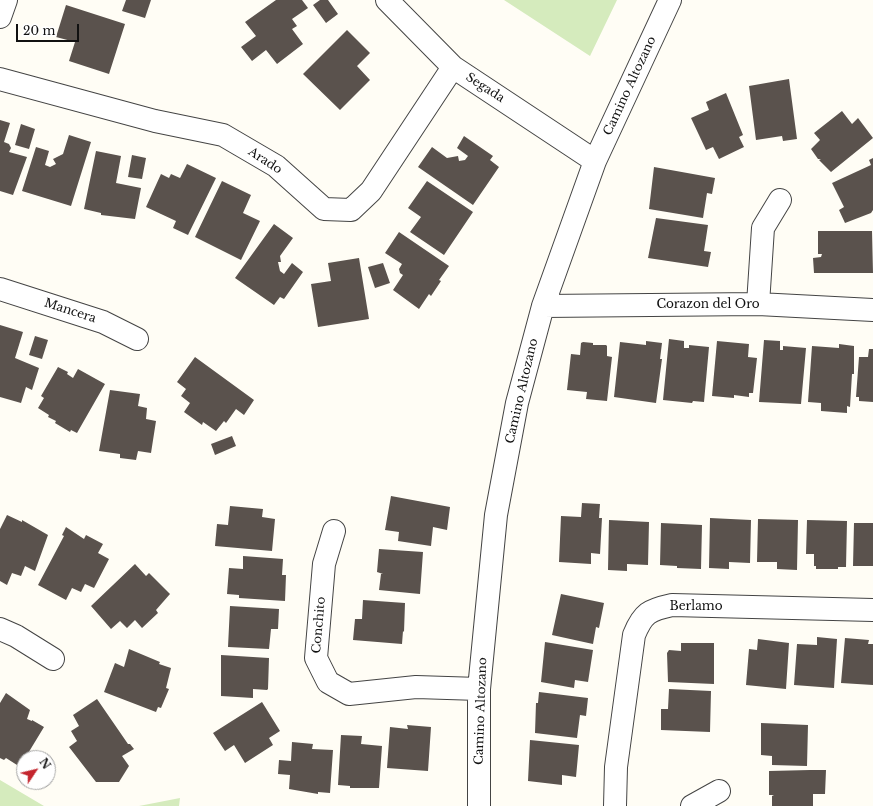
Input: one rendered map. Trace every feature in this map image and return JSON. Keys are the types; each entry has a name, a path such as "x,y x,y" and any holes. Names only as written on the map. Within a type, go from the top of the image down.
{"street":[{"path":"0,17 6,0"},
{"name":"Segada","path":"387,0 452,67 595,161"},
{"name":"Camino Altozano","path":"480,806 479,689 496,515 517,403 543,306 595,161 670,0"},
{"name":"Arado","path":"0,79 155,121 223,135 276,166 324,209 351,210 371,191 452,67"},
{"path":"758,304 763,228 780,200"},
{"name":"Mancera","path":"0,289 103,322 137,339"},
{"name":"Corazon del Oro","path":"543,306 758,304 873,310"},
{"name":"Conchito","path":"334,531 324,564 316,658 328,682 349,694 416,687 479,689"},
{"name":"Berlamo","path":"615,806 616,767 634,635 641,618 654,609 672,606 873,610"},
{"path":"0,629 16,636 53,659"},
{"path":"692,806 719,791"}],"green space":[{"path":"504,0 617,0 590,56"},
{"path":"0,780 44,806 0,806"},
{"path":"180,798 179,806 139,806"}],"building":[{"path":"126,0 151,0 145,18 122,11"},
{"path":"276,0 302,0 308,8 292,19 297,26 292,29 303,44 277,64 266,50 252,61 241,47 256,36 245,22"},
{"path":"320,0 328,0 338,14 326,23 313,5"},
{"path":"66,5 125,24 109,74 69,61 75,42 56,37"},
{"path":"347,30 370,53 357,66 370,80 340,110 303,74"},
{"path":"789,79 797,139 783,141 782,136 756,140 749,86"},
{"path":"726,93 743,135 739,137 744,147 719,159 713,147 706,150 691,118 709,110 706,102"},
{"path":"842,111 852,124 858,118 873,138 831,172 819,160 821,159 818,159 811,149 820,140 814,133"},
{"path":"0,120 10,123 4,142 9,144 11,148 9,152 27,157 13,195 0,191"},
{"path":"21,124 35,129 29,149 15,145"},
{"path":"69,135 91,142 71,206 22,191 36,147 49,151 45,165 50,167 56,164 53,159 63,154"},
{"path":"464,136 493,156 490,160 499,167 473,205 418,167 432,147 447,158 458,156 459,161 465,160 468,156 457,148"},
{"path":"96,151 121,156 116,183 141,188 135,219 101,215 101,213 84,209"},
{"path":"132,155 146,158 142,179 128,177"},
{"path":"873,158 873,210 871,213 845,223 839,210 844,207 832,183 871,165 869,160"},
{"path":"187,164 216,178 188,235 173,228 176,221 146,207 161,174 169,178 171,174 180,178"},
{"path":"654,167 715,178 712,194 707,193 703,218 649,209"},
{"path":"222,181 251,195 243,213 260,221 241,260 195,237"},
{"path":"427,181 473,212 444,255 410,232 421,217 408,208"},
{"path":"656,218 708,225 704,251 711,252 708,267 648,258"},
{"path":"274,224 293,238 280,256 281,262 278,262 280,271 284,274 292,263 303,272 284,299 280,297 274,305 235,278"},
{"path":"818,231 872,231 873,273 814,273 813,258 821,257 822,254 818,254"},
{"path":"399,232 449,266 439,280 441,281 431,296 429,294 419,309 393,290 403,275 400,273 399,269 402,264 385,253"},
{"path":"359,258 369,319 318,327 311,284 331,281 328,263"},
{"path":"383,263 390,283 375,288 368,267"},
{"path":"0,325 23,332 15,358 39,368 32,390 26,387 21,403 0,397"},
{"path":"35,336 48,340 42,359 29,355"},
{"path":"669,339 684,341 684,348 689,348 689,345 709,347 704,402 693,401 692,403 663,400"},
{"path":"764,340 780,341 780,350 783,350 783,346 806,348 801,404 759,402"},
{"path":"646,341 662,343 660,359 662,359 656,403 614,397 620,342 646,345"},
{"path":"717,341 749,344 748,357 757,358 753,393 749,393 749,397 734,395 734,398 712,396"},
{"path":"581,343 593,343 593,345 606,345 607,356 612,357 607,401 586,399 587,392 567,390 571,354 580,355"},
{"path":"839,344 854,346 854,374 852,374 850,407 847,406 847,413 821,411 821,403 808,402 812,346 839,348"},
{"path":"869,349 873,349 873,402 859,401 859,397 856,397 859,357 868,357"},
{"path":"195,357 254,400 244,415 236,409 226,423 224,421 216,431 203,422 202,425 184,412 190,403 181,396 186,389 177,382"},
{"path":"58,367 68,372 67,374 73,378 78,369 105,384 77,433 71,430 70,432 55,423 56,421 48,417 49,415 38,408 44,398 41,396"},
{"path":"110,390 140,394 138,406 147,408 146,419 156,421 151,453 138,451 136,460 120,458 120,454 99,451"},
{"path":"232,436 236,446 215,455 211,444"},
{"path":"391,496 450,507 447,530 433,527 431,546 398,541 399,532 385,530"},
{"path":"582,503 600,504 599,518 602,518 600,554 591,553 591,564 559,562 561,516 581,517"},
{"path":"230,506 263,509 262,517 275,519 272,551 215,546 217,524 228,525"},
{"path":"7,515 22,522 22,520 48,535 35,571 25,566 21,576 12,573 7,585 0,581 0,529"},
{"path":"710,518 751,520 750,563 729,562 729,569 709,568"},
{"path":"758,519 798,520 797,570 777,569 777,562 757,562"},
{"path":"609,520 649,522 648,565 627,564 627,571 608,570"},
{"path":"807,520 847,521 846,567 838,567 838,569 816,569 816,566 814,566 814,554 806,554"},
{"path":"661,523 702,525 701,569 677,568 677,566 660,565"},
{"path":"854,523 873,523 873,566 853,566"},
{"path":"66,527 84,539 86,535 103,544 98,553 109,559 94,588 85,584 81,592 72,588 66,600 38,585 64,536 62,535"},
{"path":"379,549 423,552 420,594 379,590 381,574 383,574 377,572"},
{"path":"243,556 283,559 282,575 286,575 285,601 239,598 239,595 227,594 229,568 243,569"},
{"path":"135,564 146,576 149,573 170,594 156,610 158,613 142,628 135,620 127,628 120,621 111,629 91,606"},
{"path":"561,594 604,603 599,628 596,627 593,644 552,635"},
{"path":"363,600 405,603 402,644 353,640 355,619 362,619"},
{"path":"230,606 279,609 278,629 271,629 269,649 228,647"},
{"path":"817,637 837,639 834,688 794,685 797,644 817,645"},
{"path":"845,638 869,640 868,644 873,644 873,685 841,683"},
{"path":"758,639 789,643 786,689 746,685 749,649 757,650"},
{"path":"545,642 593,650 588,682 575,680 574,688 541,682"},
{"path":"681,643 714,643 714,684 668,682 667,653 669,650 681,651"},
{"path":"129,649 160,662 159,664 171,668 166,688 169,689 161,708 158,707 156,712 104,692 115,663 124,667"},
{"path":"221,655 269,658 268,689 253,689 253,698 221,696"},
{"path":"669,689 711,691 710,732 661,730 661,709 668,709"},
{"path":"539,692 588,698 586,716 580,715 577,738 535,733 536,703 538,703"},
{"path":"6,693 30,710 27,719 32,720 44,727 30,750 16,750 16,764 6,758 4,760 0,758 0,703"},
{"path":"97,699 128,744 130,744 134,749 122,756 129,766 119,782 96,782 69,747 77,741 71,731 79,726 73,715"},
{"path":"262,702 280,731 269,738 273,745 245,763 234,745 225,751 213,733"},
{"path":"761,723 808,725 807,766 772,765 772,756 761,755"},
{"path":"407,725 431,727 428,771 387,768 390,727 408,729"},
{"path":"341,735 362,736 361,744 382,746 379,788 350,788 350,786 338,785"},
{"path":"530,740 579,745 576,777 562,775 562,785 528,781"},
{"path":"292,742 313,744 312,749 333,750 330,793 318,792 318,794 289,789 290,775 278,774 279,760 291,761"},
{"path":"826,770 825,794 813,794 813,806 772,806 772,796 774,795 769,795 769,771"}]}
